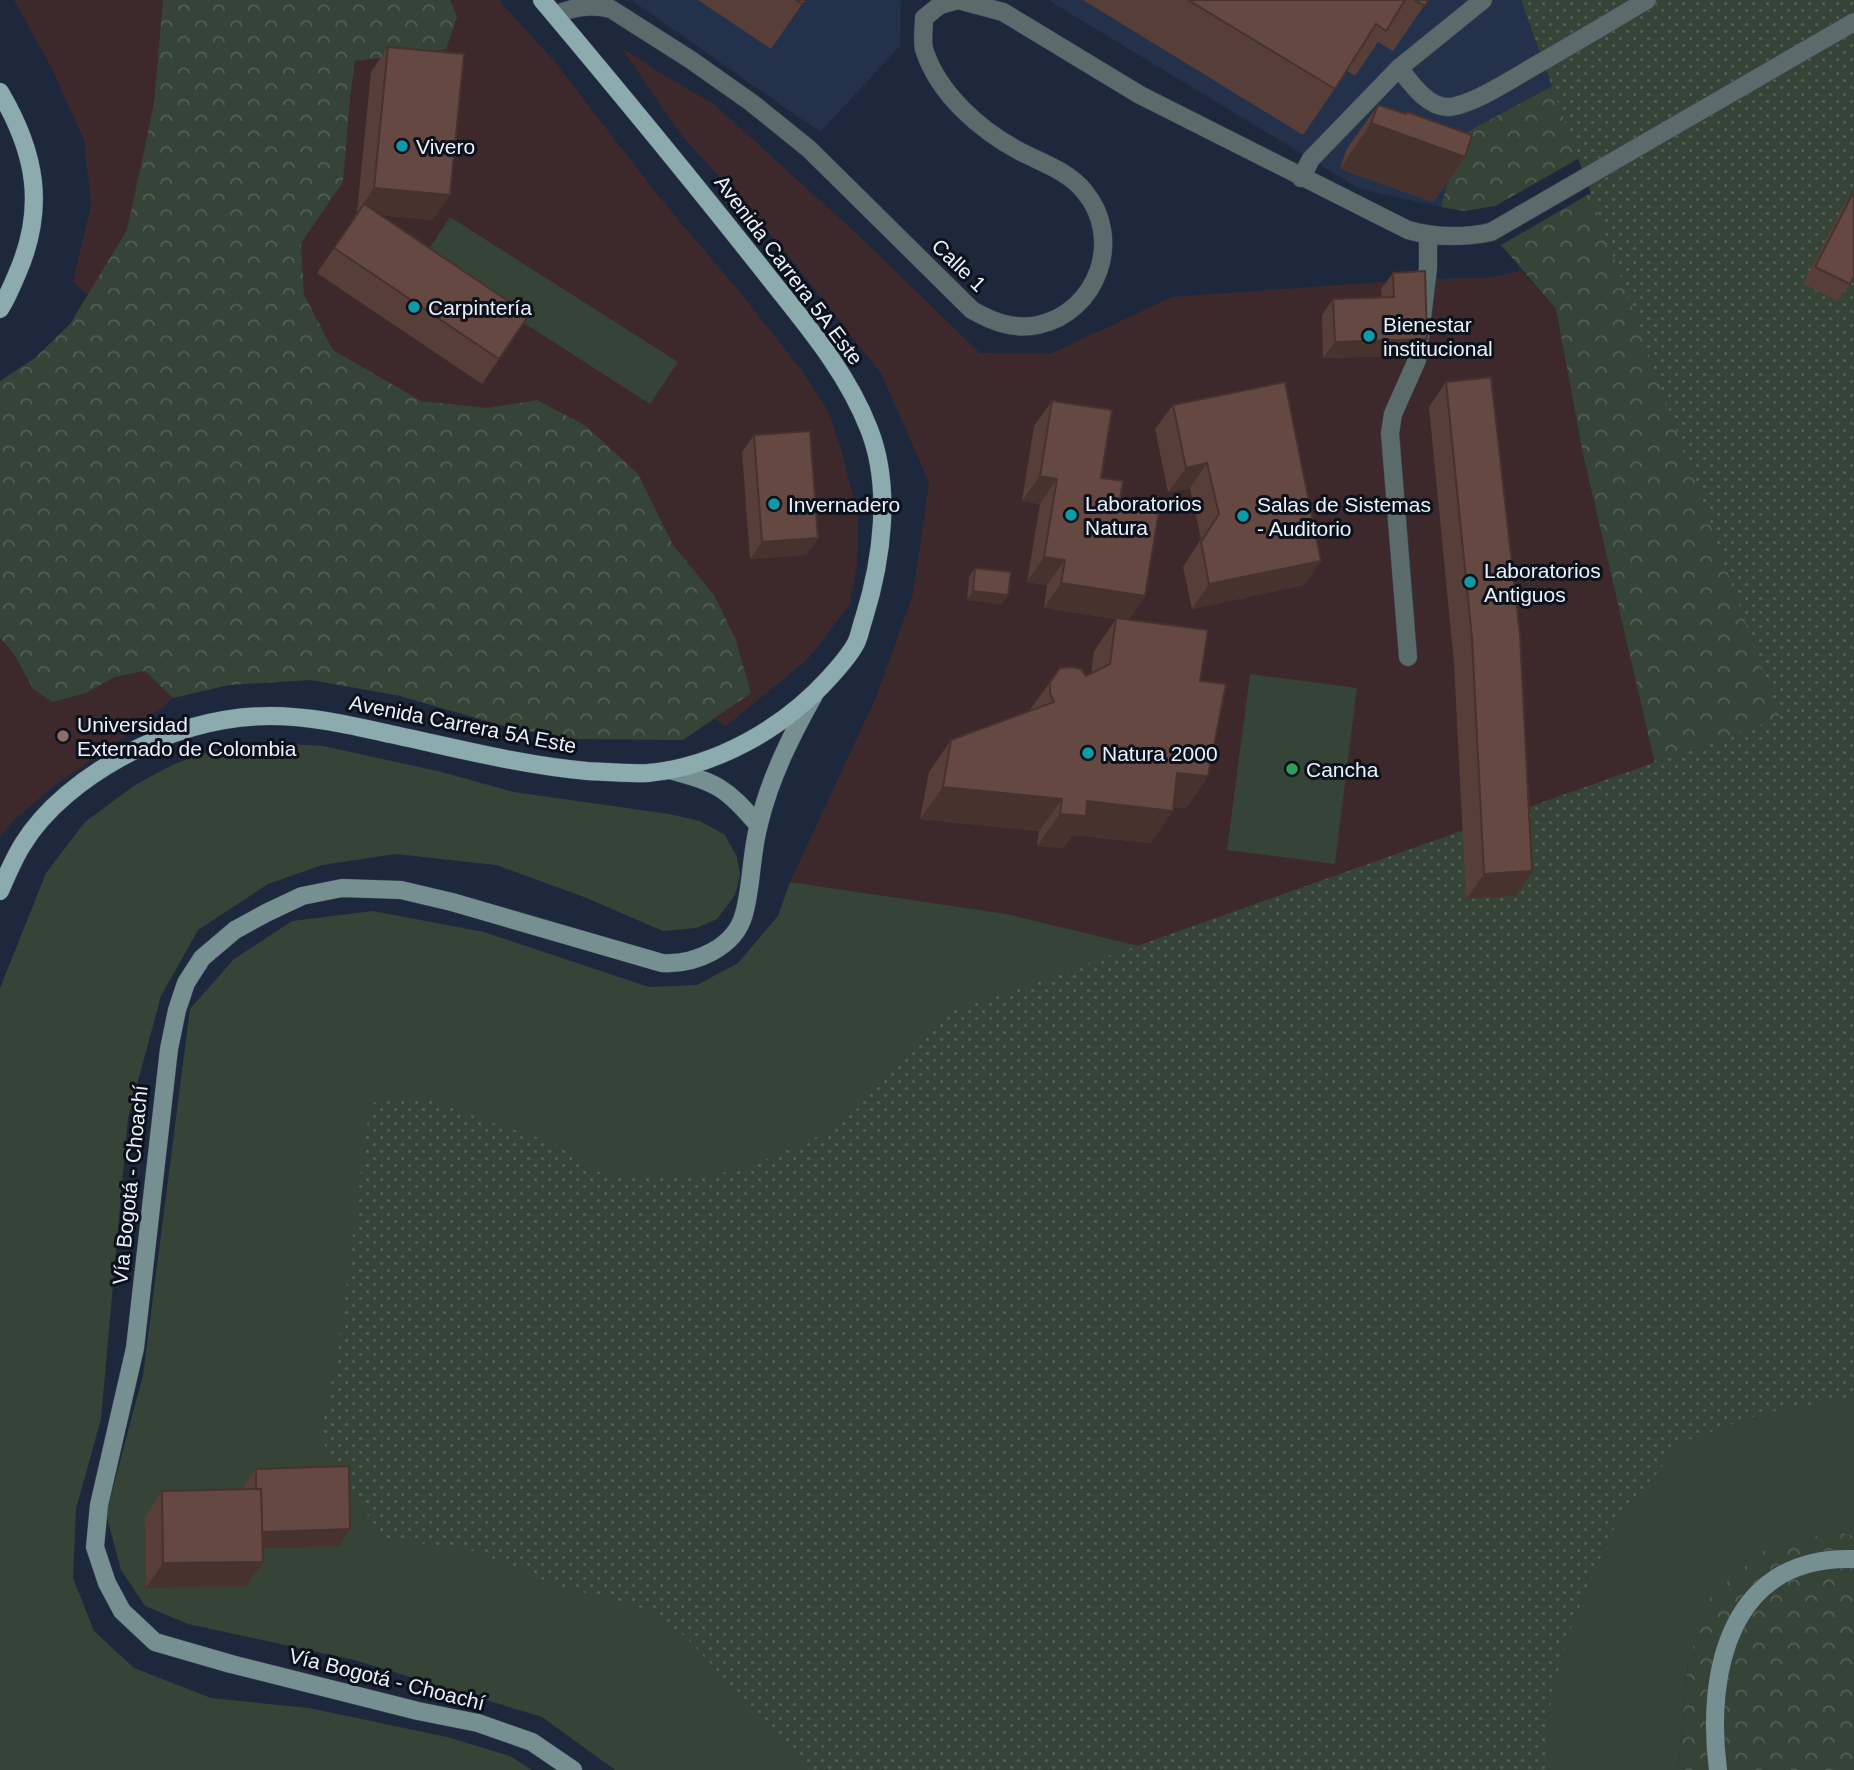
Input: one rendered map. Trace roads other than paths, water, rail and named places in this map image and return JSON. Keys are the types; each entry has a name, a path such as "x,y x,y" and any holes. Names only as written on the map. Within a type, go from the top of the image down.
{"main road":[{"name":"Avenida Carrera 5A Este","path":"0,891 24,842 46,815 100,769 163,737 196,726 266,716 302,717 337,722 537,766 610,772 645,773 670,770 708,758 766,731 814,694 835,672 856,642 874,584 881,501 878,461 870,430 835,363 682,167 542,0"},
{"path":"0,92 15,118 28,156 33,187 34,225 22,262 0,309"},
{"name":"Vía Bogotá - Choachí","path":"573,1770 531,1742 478,1723 351,1695 155,1642 122,1611 107,1583 96,1547 99,1505 135,1348 169,1049 177,1010 186,983 202,958 235,930 302,896 342,888 401,890 452,902 662,963 678,964 714,951 728,940 744,917 758,825 780,761 814,694"},
{"path":"670,770 727,790 758,825"},
{"path":"1718,1770 1714,1741 1714,1701 1722,1655 1738,1620 1763,1587 1787,1569 1838,1559 1854,1559"}],"street":[{"path":"924,9 958,0 1003,12 1140,95 1301,178 1408,230 1428,236 1465,237 1491,232 1854,22"},
{"path":"1301,178 1311,159 1399,68 1483,0"},
{"path":"1399,68 1414,87 1435,104 1447,107 1460,104 1496,88 1647,0"},
{"name":"Calle 1","path":"555,15 574,7 597,6 611,9 629,20 752,103 809,149 972,310 985,318 1012,326 1026,327 1053,320 1077,305 1098,276 1104,241 1099,213 1083,189 1073,180 998,139 961,106 932,68 923,47 924,9"},
{"path":"1408,657 1390,433 1393,414 1417,360 1428,268 1428,236"}],"place":[{"name":"Vivero","path":"402,146"},
{"name":"Carpintería","path":"414,307"},
{"name":"Bienestar institucional","path":"1369,336"},
{"name":"Invernadero","path":"774,504"},
{"name":"Laboratorios Natura","path":"1071,515"},
{"name":"Salas de Sistemas - Auditorio","path":"1243,516"},
{"name":"Laboratorios Antiguos","path":"1470,582"},
{"name":"Universidad Externado de Colombia","path":"63,736"},
{"name":"Natura 2000","path":"1088,753"},
{"name":"Cancha","path":"1292,769"}]}
